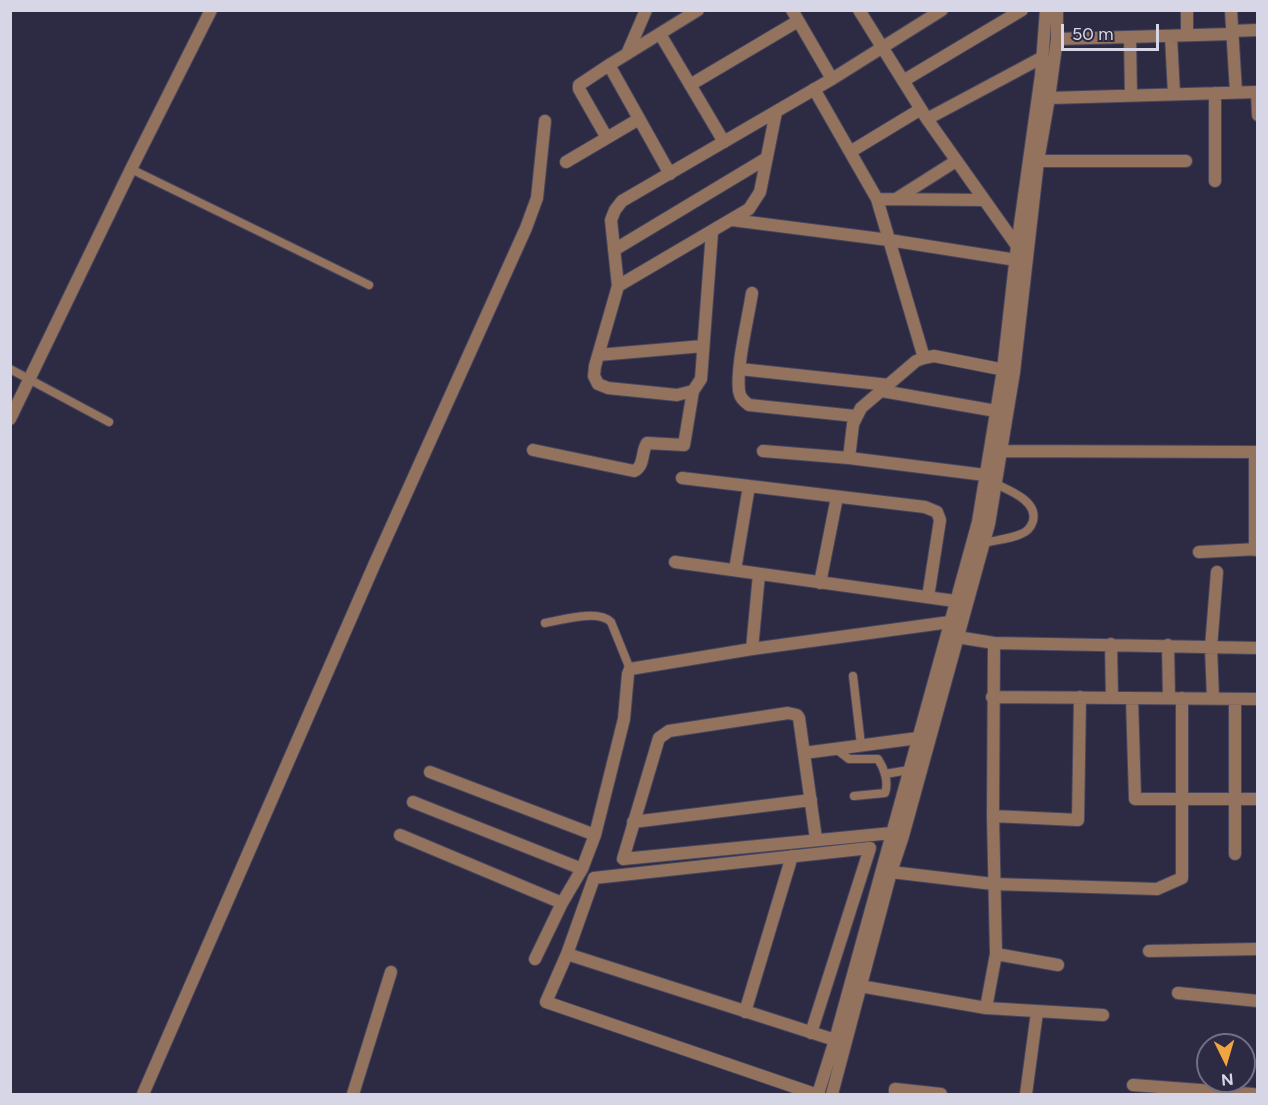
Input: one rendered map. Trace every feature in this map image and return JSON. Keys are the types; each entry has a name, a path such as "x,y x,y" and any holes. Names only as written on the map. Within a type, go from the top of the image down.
{"street":[{"path":"10,419 211,10"},
{"path":"627,54 645,10"},
{"path":"607,138 579,89 579,85 698,10"},
{"path":"859,10 924,114 1017,246"},
{"path":"693,391 677,395 608,388 598,384 594,376 618,286 611,227 615,210 622,201 832,79 942,10"},
{"path":"903,81 1022,10"},
{"path":"961,602 984,543 993,478 996,411 1009,371 1017,246 1043,57 1046,10"},
{"path":"832,1095 854,985 892,832 918,738 956,621 978,522 1001,450 1009,371 1049,98 1057,10"},
{"path":"1187,10 1187,35"},
{"path":"1231,10 1236,92"},
{"path":"690,85 795,16 832,79"},
{"path":"1056,39 1172,36 1257,30"},
{"path":"660,34 724,142"},
{"path":"1172,36 1174,94"},
{"path":"1130,37 1131,95"},
{"path":"850,152 1043,57"},
{"path":"609,65 670,174"},
{"path":"814,89 877,199 924,358"},
{"path":"1049,98 1257,92 1257,115"},
{"path":"1215,93 1215,181"},
{"path":"618,286 749,209 760,192 776,112"},
{"path":"566,162 639,118"},
{"path":"142,1095 375,563 526,228 537,198 545,121"},
{"path":"614,250 766,158"},
{"path":"895,199 956,161"},
{"path":"1038,161 1186,161"},
{"path":"877,199 983,200"},
{"path":"732,220 889,240 1016,260"},
{"path":"533,450 634,471 641,465 647,443 684,445 693,391 701,379 712,232"},
{"path":"752,293 740,369 739,391 742,399 749,405 855,416"},
{"path":"598,355 703,346"},
{"path":"849,458 855,416 861,408 916,361 934,356 1009,371"},
{"path":"740,369 885,388 996,411"},
{"path":"1001,450 1256,452 1256,550 1199,552"},
{"path":"763,451 849,458 993,478"},
{"path":"682,478 925,507 937,512 940,520 928,597"},
{"path":"735,570 749,486"},
{"path":"820,583 837,496"},
{"path":"675,562 961,602"},
{"path":"1213,698 1211,647 1217,572"},
{"path":"752,649 759,574"},
{"path":"535,958 562,903 582,869 595,835 624,719 630,669 752,649 956,621"},
{"path":"811,1033 870,848 594,878 567,954 546,1002 816,1095 903,836 957,637 956,621"},
{"path":"957,637 994,643 1257,648"},
{"path":"986,1008 996,954 993,884 994,643"},
{"path":"1111,644 1112,698"},
{"path":"1168,645 1169,698"},
{"path":"992,697 1257,699"},
{"path":"993,816 1078,820 1080,697"},
{"path":"1132,698 1135,799 1257,799"},
{"path":"891,872 993,884 1157,889 1182,879 1182,698"},
{"path":"1235,699 1235,854"},
{"path":"816,839 799,718 793,713 669,731 659,738 623,859 892,832"},
{"path":"804,753 918,738"},
{"path":"430,772 595,835"},
{"path":"633,822 811,800"},
{"path":"412,802 582,869"},
{"path":"400,835 562,903"},
{"path":"746,1012 792,856"},
{"path":"1149,951 1257,949"},
{"path":"567,954 835,1040"},
{"path":"996,954 1059,965"},
{"path":"353,1095 391,972"},
{"path":"854,985 986,1008 1103,1015"},
{"path":"1178,993 1257,1001"},
{"path":"1026,1095 1037,1012"},
{"path":"1133,1085 1253,1095"},
{"path":"895,1095 895,1089 941,1095"}],"lane":[{"path":"131,169 369,285"},
{"path":"10,369 109,422"},
{"path":"984,543 1027,531 1034,515 1027,501 993,478"},
{"path":"545,623 596,615 605,616 611,622 630,669"},
{"path":"853,676 861,745"},
{"path":"836,748 849,759 878,759 885,774 887,789 885,793 854,796"},
{"path":"885,774 909,770"}]}
